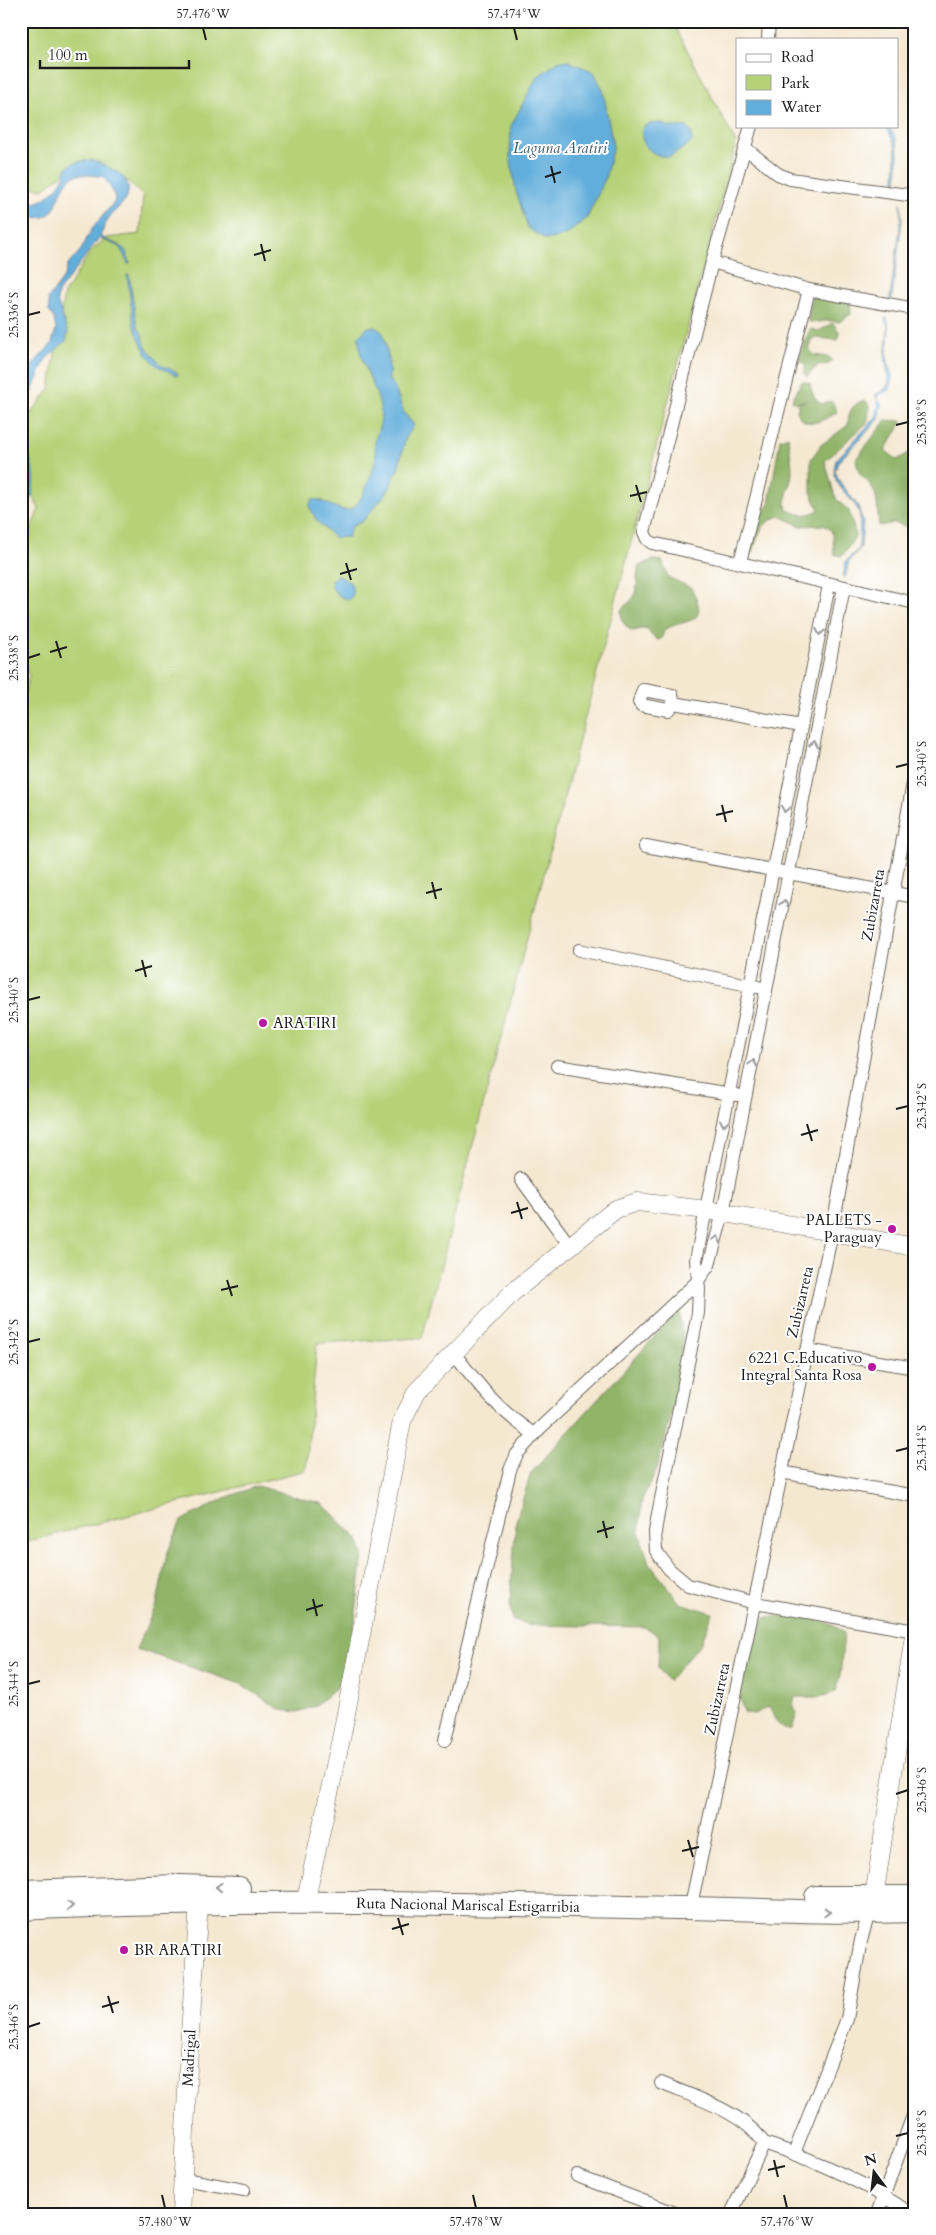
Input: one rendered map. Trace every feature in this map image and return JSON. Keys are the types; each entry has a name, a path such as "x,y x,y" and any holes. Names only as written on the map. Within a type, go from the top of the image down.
{"highway":[{"name":"Ruta Nacional Mariscal Estigarribia","path":"21,1891 179,1886 306,1897 688,1908 871,1905 915,1897"},
{"name":"Ruta Nacional Mariscal Estigarribia","path":"21,1909 306,1897 693,1896 871,1905 915,1911"}],"street":[{"path":"768,38 769,21"},
{"path":"750,128 712,262 644,532 646,539 652,543 915,603"},
{"path":"745,148 778,174 790,179 915,196"},
{"path":"712,262 809,290 915,309"},
{"path":"740,562 809,290"},
{"path":"715,1212 730,1093 829,584"},
{"path":"794,2153 847,2019 861,1940 871,1905 915,1630 755,1603 688,1585 669,1569 656,1551 655,1532 698,1313 700,1297 696,1260 715,1212 746,1097 844,587"},
{"path":"674,703 801,726"},
{"name":"Zubizarreta","path":"693,1896 832,1232 915,772"},
{"path":"646,846 773,872 915,897"},
{"path":"579,950 768,989"},
{"path":"557,1066 746,1097"},
{"path":"521,1179 570,1246"},
{"path":"306,1897 342,1734 402,1421 417,1391 513,1292 616,1209 626,1204 637,1202 715,1212 915,1247"},
{"path":"445,1740 510,1470 516,1454 534,1434 697,1282"},
{"path":"806,1350 915,1368"},
{"path":"454,1353 487,1396 511,1419 534,1434"},
{"path":"781,1472 915,1496"},
{"name":"Madrigal","path":"181,2214 189,2048 199,1903"},
{"path":"661,2083 714,2105 751,2128 764,2143 794,2153 884,2196 911,2214"},
{"path":"877,2214 915,2110"},
{"path":"731,2214 764,2143"},
{"path":"577,2176 678,2214"},
{"path":"184,2179 244,2190"}],"green space":[{"name":"ARATIRI","path":"21,21 672,21 736,143 422,1338 317,1343 306,1470 21,1543 21,709 29,676 21,658 21,552 39,509 21,472 21,426 50,389 64,294 91,251 106,238 140,234 143,196 123,177 67,171 43,189 21,185"},
{"path":"816,295 850,302 851,314 839,322 808,321 812,297"},
{"path":"833,323 840,333 838,340 811,339 809,348 813,355 829,357 832,360 829,364 818,365 807,377 804,374 806,366 800,357 808,334 811,329 819,331"},
{"path":"802,381 810,383 816,400 821,404 832,401 837,412 821,421 804,421 797,411 799,403 807,400 795,403 792,400"},
{"path":"865,400 870,407 867,423 825,461 834,493 837,500 849,511 856,536 842,556 834,554 831,530 824,525 801,526 780,516 764,526 758,535 753,553 745,556 750,540 759,526 759,517 769,504 780,439 788,436 792,464 792,475 786,499 787,510 810,514 819,510 811,492 811,459 821,445 848,425 849,416 854,406"},
{"path":"886,420 903,421 885,450 897,460 912,451 915,454 915,529 894,523 879,526 874,490 860,474 857,466 856,459"},
{"path":"653,560 662,561 668,577 691,588 699,609 693,619 664,630 662,638 658,640 651,635 647,628 632,631 626,627 621,614 621,610 635,595 639,566"},
{"path":"679,1310 683,1340 674,1405 657,1469 642,1499 639,1532 649,1563 680,1603 713,1613 701,1643 668,1681 658,1668 659,1636 645,1627 528,1625 512,1619 510,1603 516,1521 531,1473"},
{"path":"257,1486 323,1504 358,1539 363,1555 353,1637 339,1685 315,1706 298,1712 281,1710 241,1684 136,1649 157,1603 167,1554 181,1521 225,1498"},
{"path":"772,1616 828,1623 844,1633 840,1676 835,1692 820,1697 795,1697 793,1706 797,1713 792,1729 784,1729 777,1723 769,1707 754,1714 745,1713 740,1702 739,1690 744,1665 764,1618"}],"water":[{"name":"Laguna Aratiri","path":"566,60 594,72 603,90 613,146 605,179 587,218 566,235 546,240 528,228 516,191 510,156 511,126 537,77 558,62"},
{"path":"662,123 669,127 687,127 691,132 692,142 670,157 653,153 645,145 642,133 643,127 649,124"},
{"path":"887,128 891,130 897,144 897,185 895,184 896,147"},
{"path":"92,160 112,169 128,185 125,200 109,218 100,236 123,247 130,264 128,264 120,247 99,238 58,293 57,301 68,333 66,341 46,359 31,393 21,402 21,390 34,363 51,345 56,330 54,319 49,311 48,299 64,277 68,265 81,250 92,229 115,201 114,193 104,177 82,175 77,175 69,180 52,212 45,217 35,217 21,213 21,198 26,202 32,203 46,198 57,187 65,175 67,167 77,162"},
{"path":"901,203 902,221 891,304 889,304 901,222"},
{"path":"127,275 129,275 137,326 146,347 160,364 178,373 177,376 156,365 145,352 134,326"},
{"path":"885,318 887,318 889,328 887,354 892,381 889,390 878,395 878,400 882,405 880,405 875,395 885,389 889,382 885,358 888,328"},
{"path":"368,327 376,327 383,333 389,360 389,380 394,386 404,413 414,425 405,440 398,469 388,491 363,521 351,527 348,537 335,538 317,521 309,506 312,500 317,500 342,510 351,509 360,500 371,475 376,454 376,436 381,417 377,396 359,347 359,336"},
{"path":"878,415 880,416 879,419 838,462 835,471 840,482 858,506 863,523 861,547 849,561 845,578 843,577 846,561 859,549 860,516 857,508 838,484 835,477 834,470 836,460"},
{"path":"21,439 33,469 33,490 27,510 21,519 21,504 25,496"},
{"path":"337,575 351,583 353,594 349,600 339,596 334,591 331,581"}],"waterway":[{"path":"877,419 880,404 878,402"}],"place":[{"name":"ARATIRI","path":"263,1023"},
{"name":"PALLETS - Paraguay","path":"892,1229"},
{"name":"6221 C.Educativo Integral Santa Rosa","path":"872,1367"},
{"name":"BR ARATIRI","path":"124,1950"}]}
